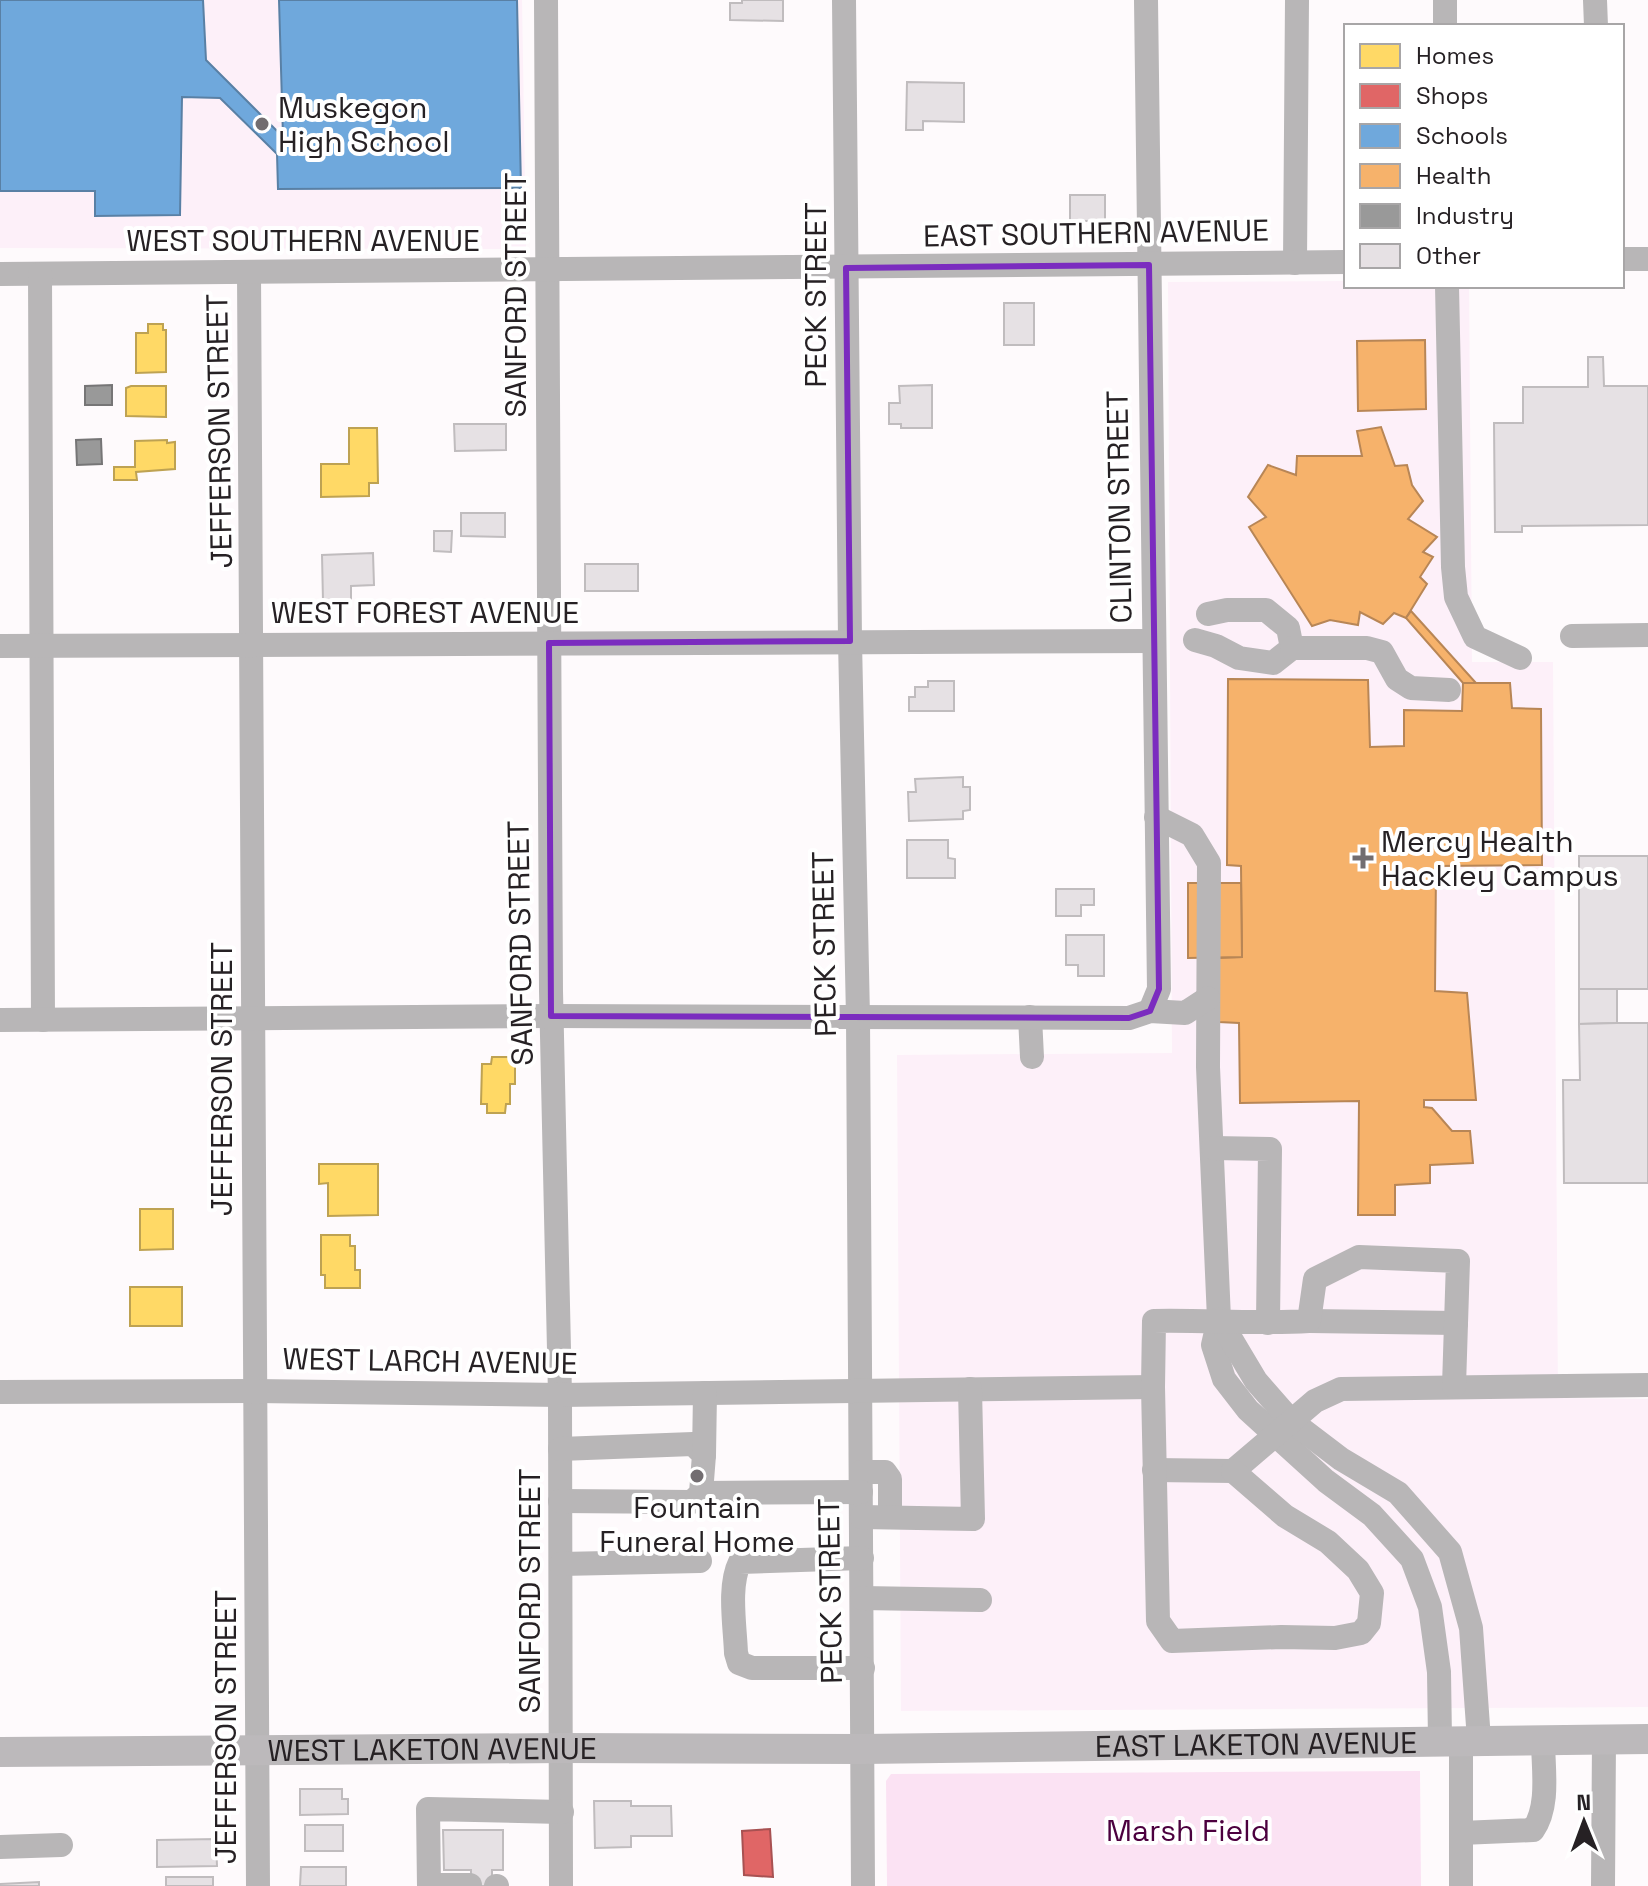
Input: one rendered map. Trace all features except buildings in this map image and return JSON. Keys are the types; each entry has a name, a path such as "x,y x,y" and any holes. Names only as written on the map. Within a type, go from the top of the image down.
{"main road":[{"name":"EAST LAKETON AVENUE","path":"863,1749 1648,1739"},
{"name":"WEST LAKETON AVENUE","path":"0,1752 863,1749"}],"street":[{"name":"SANFORD STREET","path":"546,0 551,1016 560,1395 561,1886"},
{"name":"PECK STREET","path":"844,0 850,641 858,1017 863,1886"},
{"name":"CLINTON STREET","path":"1146,0 1159,989 1150,1011"},
{"path":"1295,263 1297,0"},
{"path":"1445,0 1445,24"},
{"path":"1595,0 1596,24"},
{"path":"1624,259 1648,259"},
{"name":"EAST SOUTHERN AVENUE","path":"846,268 1344,262"},
{"name":"WEST SOUTHERN AVENUE","path":"0,274 846,268"},
{"name":"JEFFERSON STREET","path":"249,272 258,1886"},
{"path":"40,274 43,1020"},
{"path":"1447,288 1456,597 1475,637 1520,658"},
{"path":"1208,614 1227,610 1266,610 1288,628 1292,648"},
{"path":"1572,636 1648,635"},
{"path":"1195,640 1239,658 1273,663 1292,648 1367,648 1382,652 1397,679 1411,688 1449,690"},
{"name":"WEST FOREST AVENUE","path":"0,646 1153,641"},
{"path":"1156,817 1192,835 1209,863 1208,1067 1219,1319 1213,1345 1224,1379 1248,1410 1398,1493 1450,1552 1471,1628 1460,1740 1461,1886"},
{"path":"0,1020 551,1016 1129,1018 1150,1011 1185,1013 1208,998"},
{"path":"1030,1017 1032,1057"},
{"path":"1213,1148 1270,1149 1268,1323"},
{"path":"1309,1321 1315,1279 1359,1257 1458,1261 1454,1386"},
{"path":"1154,1470 1233,1471 1285,1516 1328,1542 1358,1570 1372,1593 1369,1623 1361,1633 1335,1638 1172,1641 1158,1621 1154,1470 1154,1321 1219,1319 1268,1323 1456,1323"},
{"path":"1233,1471 1315,1401 1341,1389 1648,1385"},
{"name":"WEST LARCH AVENUE","path":"0,1392 560,1395 1153,1387"},
{"path":"862,1517 973,1519 970,1389"},
{"path":"560,1501 692,1502 701,1493 705,1393"},
{"path":"1282,1429 1326,1481 1372,1515 1412,1559 1430,1607 1439,1672 1460,1740"},
{"path":"560,1449 693,1444 704,1455"},
{"path":"701,1493 861,1482 885,1472 890,1479 890,1517"},
{"path":"862,1558 740,1562 735,1571 735,1586 736,1653 739,1663 752,1668 863,1668"},
{"path":"561,1564 700,1561"},
{"path":"862,1598 980,1600"},
{"path":"1603,1886 1604,1739"},
{"path":"1461,1833 1533,1830 1543,1807 1543,1740"},
{"path":"470,1885 429,1885 428,1809 562,1812"},
{"path":"0,1847 61,1845"}],"highlighted area":[{"path":"1149,265 1159,989 1150,1011 1129,1018 551,1016 549,643 850,641 846,268"}],"shaded area":[{"name":"Muskegon High School","path":"0,0 522,0 526,249 0,248"},
{"name":"Mercy Health Hackley Campus","path":"1344,281 1344,288 1469,288 1472,662 1553,662 1558,1398 1648,1399 1648,1707 901,1711 897,1055 1172,1053 1168,282"}],"green space":[{"name":"Marsh Field","path":"1420,1771 1421,1886 887,1886 886,1781 891,1774"}],"place":[{"name":"Muskegon High School","path":"262,124"},
{"name":"Mercy Health Hackley Campus","path":"1363,858"},
{"name":"Fountain Funeral Home","path":"697,1476"}]}
